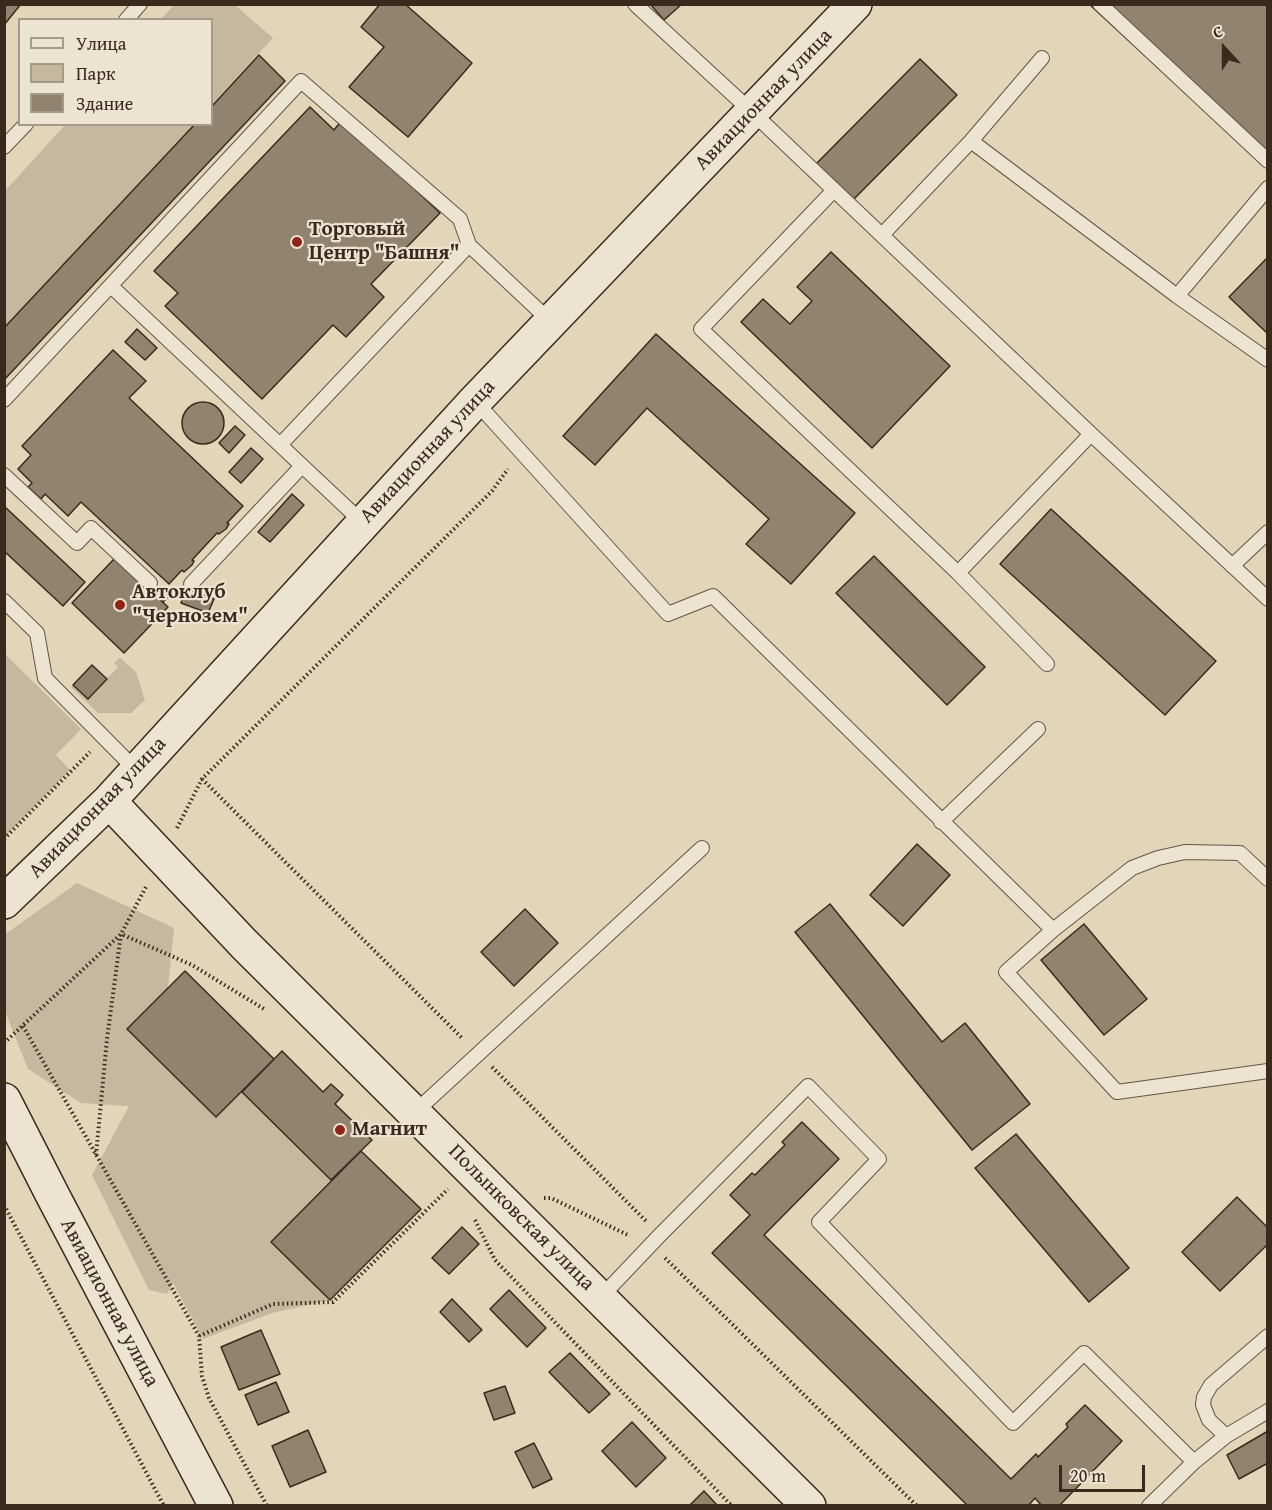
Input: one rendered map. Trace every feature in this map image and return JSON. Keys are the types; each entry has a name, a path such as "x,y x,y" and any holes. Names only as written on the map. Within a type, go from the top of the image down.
{"main road":[{"name":"Авиационная улица","path":"4,902 109,801 475,401 855,4"},
{"name":"Полынковская улица","path":"109,801 244,944 809,1506"},
{"name":"Авиационная улица","path":"4,1100 216,1506"}],"lane":[{"path":"128,18 140,4"},
{"path":"635,4 1268,599"},
{"path":"1100,4 1268,161"},
{"path":"882,235 970,141 1041,58"},
{"path":"4,400 112,287 301,81 460,219 469,245 551,322"},
{"path":"4,147 24,126"},
{"path":"970,141 1177,296 1268,360"},
{"path":"1177,296 1268,188"},
{"path":"834,190 701,329 958,573 1047,664"},
{"path":"280,445 469,245"},
{"path":"112,287 363,523"},
{"path":"475,401 668,614 713,596 1053,930"},
{"path":"958,573 1091,434"},
{"path":"191,584 302,466"},
{"path":"4,475 77,543 91,528 150,583"},
{"path":"1232,566 1268,532"},
{"path":"4,601 37,633 45,678 105,736 137,771"},
{"path":"941,822 1038,729"},
{"path":"414,1113 702,848"},
{"path":"1268,879 1240,853 1185,852 1158,858 1132,868 1053,930 1006,972 1117,1092 1268,1071"},
{"path":"601,1297 808,1086 879,1159 819,1222 1013,1423 1084,1353 1194,1462"},
{"path":"1226,1436 1209,1420 1203,1405 1204,1397 1211,1385 1268,1336"},
{"path":"1149,1506 1194,1462 1226,1436 1268,1411"}],"path":[{"path":"4,1043 121,934 202,779 492,490 521,452"},
{"path":"4,839 105,736"},
{"path":"202,779 660,1235 664,1256 916,1506"},
{"path":"121,934 192,965 272,1015"},
{"path":"96,1155 107,1039 121,934"},
{"path":"23,1026 199,1336 201,1376 209,1398 267,1506"},
{"path":"199,1336 273,1304 333,1302 453,1184"},
{"path":"480,1230 502,1222 529,1198 551,1198 634,1238 660,1235"},
{"path":"4,1205 164,1506"},
{"path":"472,1212 495,1260 732,1506"}],"green space":[{"path":"174,5 235,5 273,38 213,103 213,18 162,18"},
{"path":"64,126 192,126 5,327 5,191"},
{"path":"5,654 81,729 56,755 70,770 5,837"},
{"path":"120,658 136,672 145,700 131,713 98,713 71,687 73,685 88,699 118,667 114,663"},
{"path":"77,883 174,928 168,988 128,1029 216,1117 242,1092 331,1180 271,1242 330,1300 272,1313 203,1339 173,1283 167,1294 149,1290 92,1175 129,1106 81,1103 28,1069 5,1011 4,935"}],"building":[{"path":"4,4 21,4 4,25"},
{"path":"380,4 405,4 472,63 408,137 349,87 384,47 361,27"},
{"path":"650,4 682,4 664,20"},
{"path":"1089,4 1268,4 1268,169"},
{"path":"259,55 285,81 4,380 4,328 193,126 213,126 213,105"},
{"path":"920,59 957,95 852,201 815,165"},
{"name":"Торговый Центр \"Башня\"","path":"310,107 334,130 342,120 440,213 371,284 384,297 346,337 333,325 262,399 165,306 178,293 154,271"},
{"path":"831,252 950,366 872,448 741,322 763,299 790,324 812,301 797,287"},
{"path":"1268,257 1268,334 1229,297"},
{"path":"137,329 157,348 145,360 125,342"},
{"path":"656,334 855,513 791,584 746,544 769,519 647,408 595,465 563,436"},
{"path":"113,350 146,381 129,398 243,506 227,523 229,524 226,529 217,533 192,560 194,561 192,565 184,572 182,570 169,584 81,502 68,516 45,494 41,499 28,487 32,483 18,469 31,455 22,446"},
{"path":"203,402 218,408 224,423 218,438 203,444 188,438 182,423 188,408"},
{"path":"235,426 245,435 229,453 219,443"},
{"path":"251,448 263,459 241,483 229,472"},
{"path":"292,494 304,505 270,542 258,532"},
{"path":"4,506 85,582 63,606 4,551"},
{"path":"1051,509 1216,661 1165,715 1000,564"},
{"path":"874,556 985,667 947,705 836,593"},
{"name":"Автоклуб \"Чернозем\"","path":"115,558 168,607 124,653 72,603"},
{"path":"159,587 169,596 163,602 153,593"},
{"path":"187,588 214,599 208,613 181,603"},
{"path":"92,665 107,679 88,699 73,685"},
{"path":"917,844 950,875 903,926 870,895"},
{"path":"830,904 942,1042 965,1023 1030,1104 972,1150 795,932"},
{"path":"525,909 558,943 514,986 481,952"},
{"path":"1084,924 1147,999 1104,1035 1041,960"},
{"path":"185,971 274,1059 216,1117 127,1029"},
{"path":"282,1051 323,1092 331,1084 343,1095 335,1104 372,1140 331,1180 242,1092"},
{"path":"802,1122 839,1159 764,1235 1011,1479 1036,1454 1038,1457 1068,1427 1066,1424 1085,1405 1122,1441 1059,1506 1042,1506 1035,1498 1028,1506 968,1506 712,1253 750,1215 730,1195 752,1173 755,1175 785,1145 782,1142"},
{"path":"1016,1134 1129,1268 1089,1302 975,1168"},
{"path":"361,1151 421,1209 330,1300 271,1242"},
{"path":"1237,1197 1268,1228 1268,1244 1220,1291 1182,1252"},
{"path":"462,1227 479,1244 449,1274 432,1258"},
{"path":"509,1290 546,1328 527,1347 490,1309"},
{"path":"452,1299 482,1330 469,1342 440,1312"},
{"path":"261,1330 280,1374 239,1390 221,1347"},
{"path":"570,1353 610,1394 589,1413 549,1372"},
{"path":"276,1382 289,1412 258,1425 245,1395"},
{"path":"505,1386 515,1413 494,1420 484,1393"},
{"path":"632,1422 666,1458 636,1487 602,1451"},
{"path":"308,1430 326,1472 290,1487 272,1446"},
{"path":"1268,1431 1268,1463 1239,1479 1227,1455"},
{"path":"534,1443 552,1479 533,1488 515,1452"},
{"path":"704,1491 718,1506 689,1506"}],"place":[{"name":"Торговый Центр \"Башня\"","path":"297,242"},
{"name":"Автоклуб \"Чернозем\"","path":"120,605"},
{"name":"Магнит","path":"340,1130"}]}
